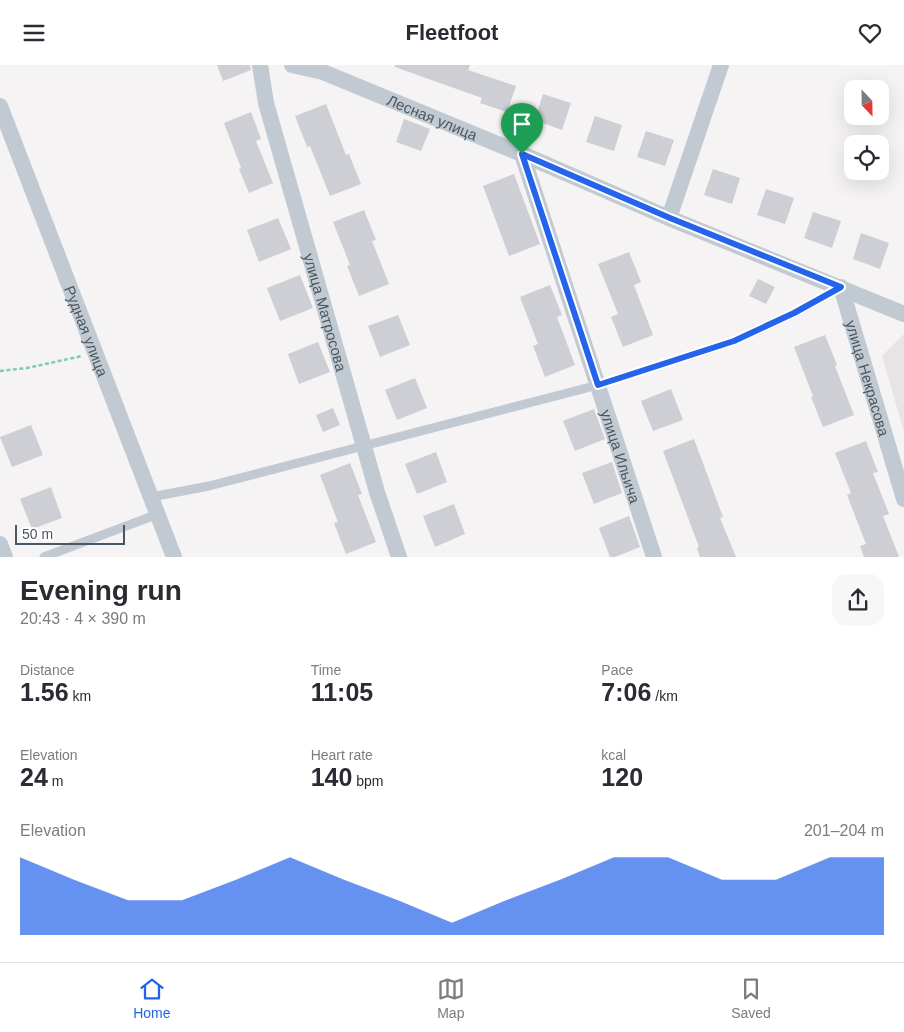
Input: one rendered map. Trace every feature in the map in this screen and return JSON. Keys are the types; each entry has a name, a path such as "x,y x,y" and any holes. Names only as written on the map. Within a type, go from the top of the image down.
{"street":[{"name":"улица Матросова","path":"260,65 266,103 377,492 399,557"},
{"name":"Лесная улица","path":"292,65 324,72 670,218 904,314"},
{"path":"670,218 721,65"},
{"name":"Рудная улица","path":"0,106 174,557"},
{"name":"улица Ильича","path":"522,154 654,557"},
{"name":"улица Некрасова","path":"841,287 904,499"},
{"path":"0,544 5,557"}],"lane":[{"path":"151,497 209,486 598,385 734,341 794,313 841,287"},
{"path":"44,557 158,514"}],"path":[{"path":"0,371 26,368 96,354"}],"shaded area":[{"path":"904,334 904,432 882,356"}],"building":[{"path":"217,65 250,65 251,70 223,81"},
{"path":"395,65 470,65 468,70 516,86 507,112 480,103 482,98 395,67"},
{"path":"543,94 571,103 562,130 535,120"},
{"path":"326,104 346,155 349,154 361,184 330,196 310,146 307,147 295,116"},
{"path":"251,112 261,139 256,141 273,183 249,193 224,123"},
{"path":"595,116 622,125 614,151 586,142"},
{"path":"404,119 430,129 421,151 396,142"},
{"path":"646,131 674,140 665,166 637,157"},
{"path":"713,169 740,178 732,204 704,195"},
{"path":"514,174 540,244 509,256 483,186"},
{"path":"766,189 794,198 785,224 757,215"},
{"path":"364,210 376,240 372,241 389,284 359,296 347,266 350,265 333,222"},
{"path":"813,212 841,221 832,248 804,238"},
{"path":"278,218 291,249 259,262 247,230"},
{"path":"861,233 889,243 880,269 853,259"},
{"path":"629,252 641,282 634,285 653,335 623,347 611,317 618,314 598,264"},
{"path":"300,275 313,308 280,321 267,288"},
{"path":"758,279 775,287 766,304 749,296"},
{"path":"550,285 562,315 557,317 575,365 545,377 533,346 538,344 520,297"},
{"path":"398,315 410,345 380,357 368,326"},
{"path":"825,335 854,415 823,427 794,347"},
{"path":"318,342 330,372 299,384 288,354"},
{"path":"415,378 427,408 397,420 385,390"},
{"path":"671,389 683,420 653,431 641,401"},
{"path":"333,408 340,425 323,432 316,415"},
{"path":"594,409 605,439 575,451 563,421"},
{"path":"31,425 43,455 12,467 0,437"},
{"path":"694,439 723,517 720,518 736,557 700,557 697,548 699,547 663,451"},
{"path":"866,441 878,472 873,473 889,514 883,516 899,557 864,557 860,546 866,544 847,495 851,493 835,453"},
{"path":"436,452 447,482 417,494 405,464"},
{"path":"612,462 622,493 594,504 582,473"},
{"path":"350,463 362,494 358,495 376,542 346,554 334,523 338,522 320,475"},
{"path":"51,487 62,518 32,529 20,499"},
{"path":"454,504 465,534 435,547 423,516"},
{"path":"629,516 640,547 615,557 610,557 599,528"}],"route":[{"path":"522,154 670,218 841,287 794,313 734,341 598,385 522,154"}]}
